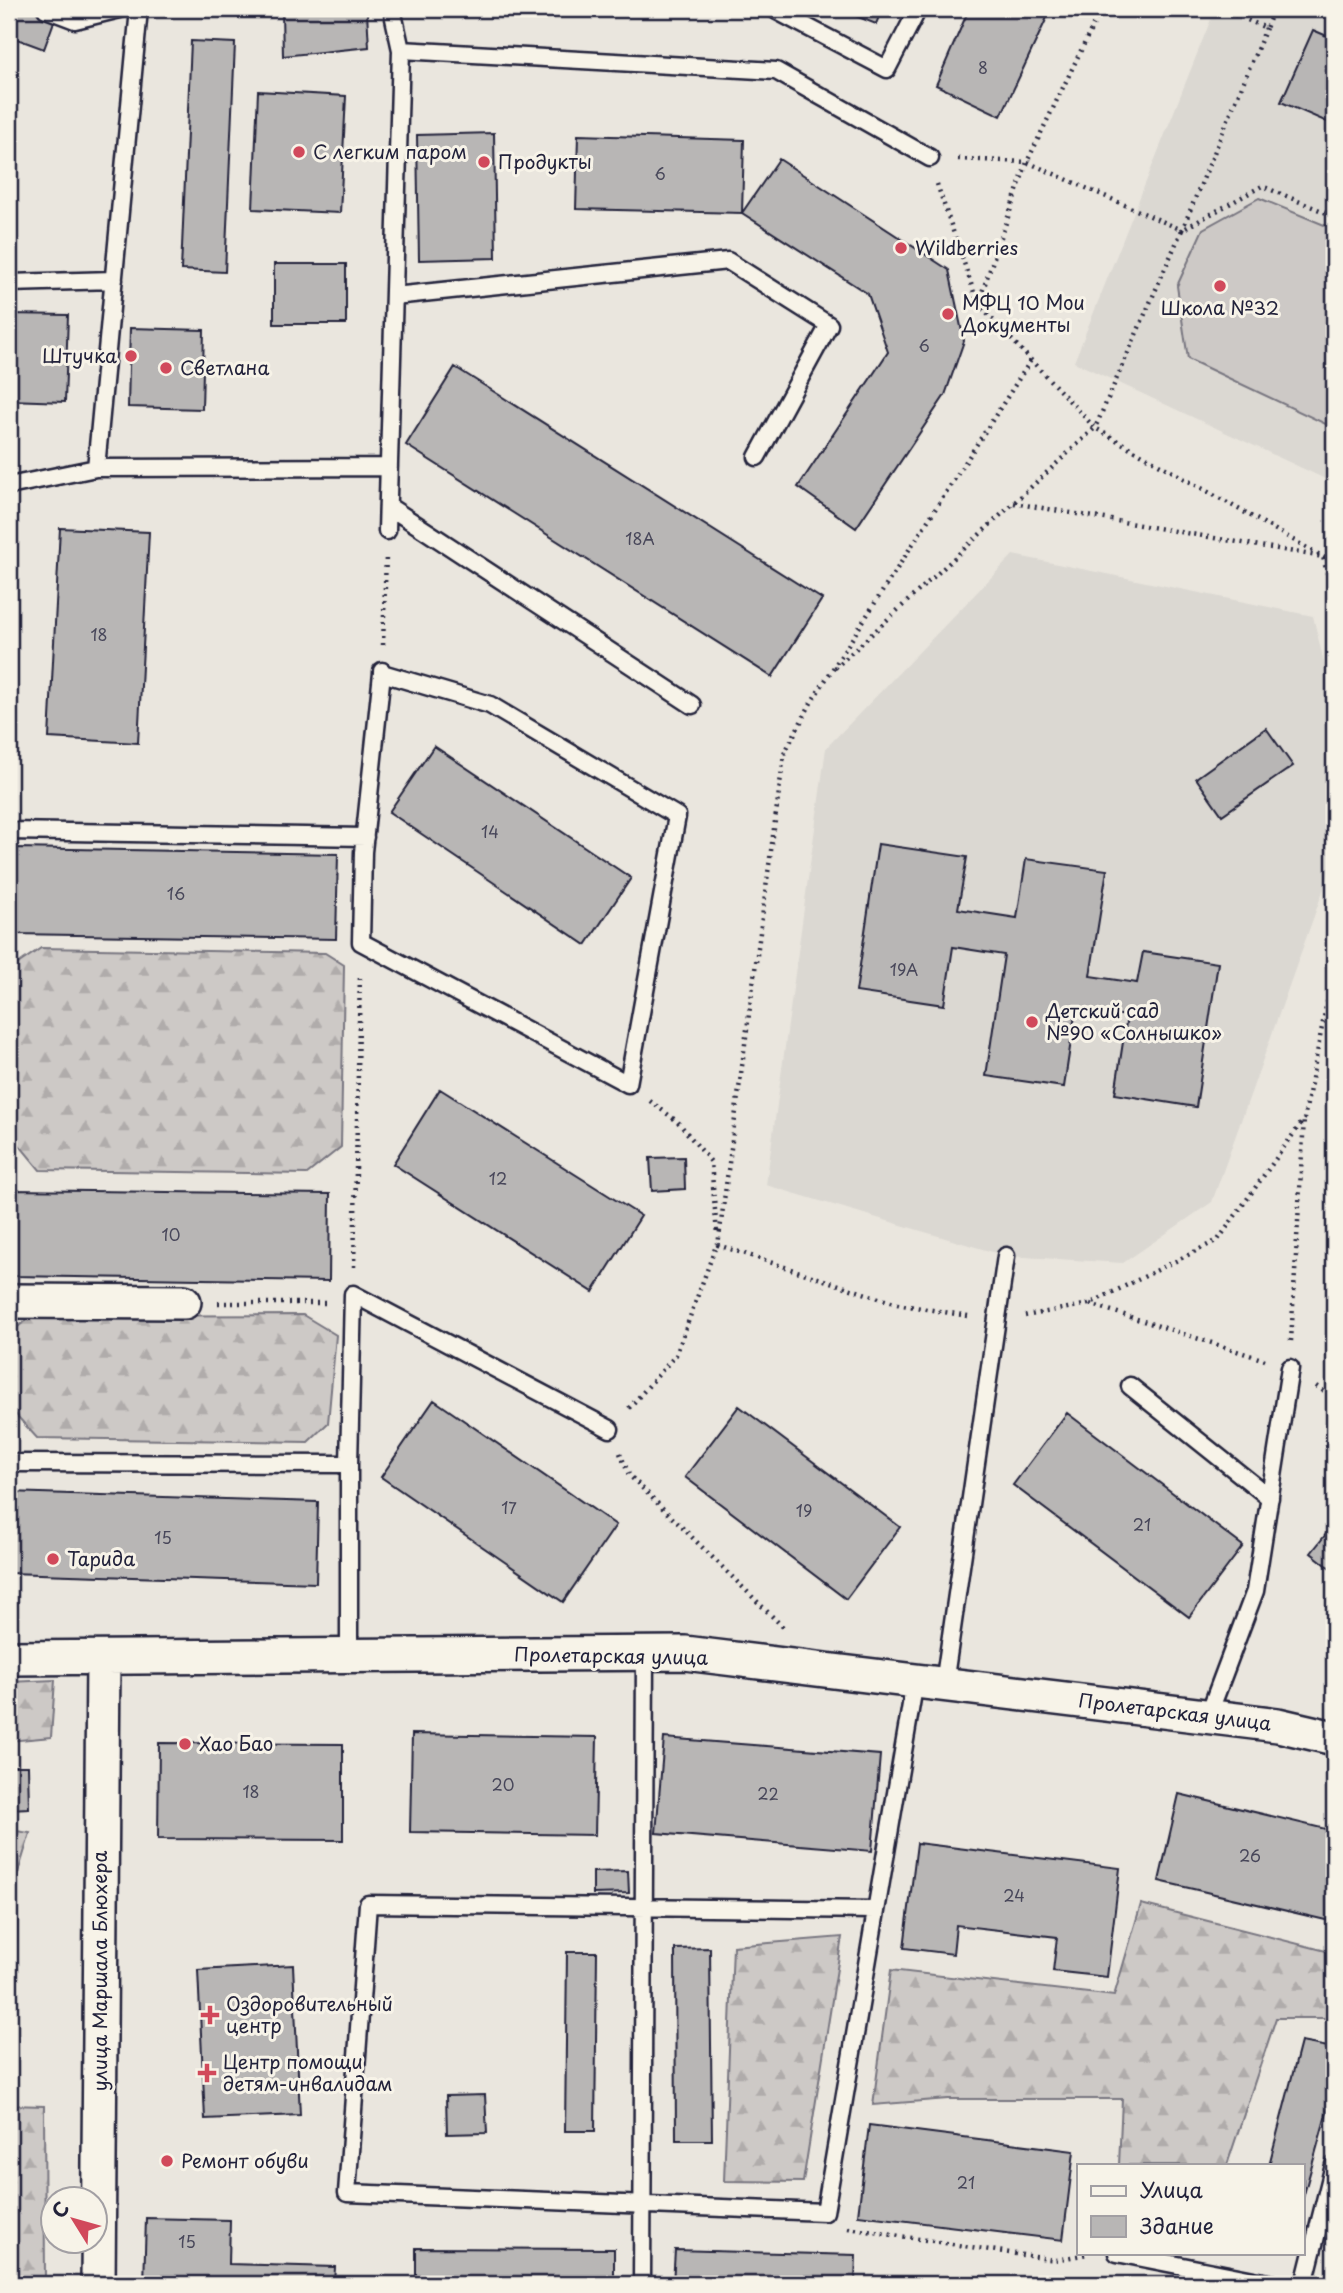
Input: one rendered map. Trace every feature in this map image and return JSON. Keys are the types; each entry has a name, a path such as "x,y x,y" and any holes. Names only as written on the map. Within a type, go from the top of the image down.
{"street":[{"path":"9,1301 184,1302"},
{"name":"Пролетарская улица","path":"9,1658 685,1653 1278,1725 1334,1738"},
{"name":"улица Маршала Блюхера","path":"98,2284 103,1658"}],"lane":[{"path":"46,9 75,20 120,9"},
{"path":"96,468 139,9"},
{"path":"387,531 401,50 392,9"},
{"path":"778,9 776,11 887,69 919,9"},
{"path":"401,50 776,71 930,158"},
{"path":"394,296 728,261 829,325 757,457"},
{"path":"9,283 114,280"},
{"path":"9,486 96,468 388,467"},
{"path":"388,506 692,705"},
{"path":"382,672 490,705 677,816 628,1084 361,942 365,837 382,672"},
{"path":"9,831 365,837"},
{"path":"876,1910 368,1904 347,2193 825,2212 876,1910 930,1682 1006,1256"},
{"path":"349,1656 349,1464 353,1294 610,1429"},
{"path":"1208,1716 1255,1591 1290,1368"},
{"path":"1130,1386 1270,1498"},
{"path":"9,1463 349,1464"},
{"path":"642,2284 645,1653"},
{"path":"1304,2284 1334,2165"},
{"path":"1123,2254 1274,2284"}],"path":[{"path":"978,304 1027,162 1101,9"},
{"path":"1222,9 1266,28"},
{"path":"829,674 1095,428 1182,230 1274,9"},
{"path":"1182,230 1027,162 930,158 945,213 978,304 1095,428 1334,563"},
{"path":"1182,230 1262,186 1334,216"},
{"path":"783,1628 629,1475 610,1429 676,1355 718,1245 784,754 829,674 1031,360"},
{"path":"1014,502 1323,557"},
{"path":"382,672 387,531"},
{"path":"1323,557 1334,602"},
{"path":"184,1302 332,1303 353,1294 361,942"},
{"path":"1089,1304 1290,1368 1304,1119 1334,966"},
{"path":"628,1084 678,1122 711,1162 718,1245"},
{"path":"718,1245 897,1304 996,1321 1089,1304 1218,1240 1304,1119"},
{"path":"825,2212 851,2230 1055,2260 1090,2254"}],"shaded area":[{"name":"Школа №32","path":"1215,9 1334,9 1334,483 1074,362"},
{"name":"Детский сад №90 «Солнышко»","path":"1013,555 1313,616 1334,705 1334,860 1212,1202 1123,1263 1006,1256 766,1185 826,748"}],"green space":[{"path":"1259,198 1334,229 1334,428 1188,359 1177,286 1203,229"},
{"path":"41,948 325,953 344,965 341,1147 307,1174 40,1170 16,1141 12,968"},
{"path":"303,1315 336,1335 328,1423 308,1442 37,1438 9,1407 9,1333 33,1316"},
{"path":"55,1680 51,1737 9,1741 9,1682"},
{"path":"9,1830 30,1833 16,1879 9,1879"},
{"path":"1141,1904 1334,1953 1334,2018 1276,2018 1227,2164 1119,2164 1122,2099 948,2099 873,2105 891,1970 1114,1996"},
{"path":"842,1937 803,2182 724,2181 733,1946"},
{"path":"9,2105 44,2106 44,2184 38,2184 38,2254 45,2254 45,2284 9,2284"}],"building":[{"path":"9,9 38,9 56,16 44,49 9,36"},
{"path":"301,9 362,9 367,12 369,47 283,56 282,12"},
{"path":"838,9 882,9 876,24"},
{"path":"969,9 1051,9 1001,116 936,85"},
{"path":"1313,30 1334,39 1334,125 1281,102"},
{"path":"191,41 235,43 225,272 181,270"},
{"name":"С легким паром","path":"258,91 346,96 340,213 253,209"},
{"path":"494,133 496,258 419,260 417,135"},
{"path":"578,135 744,140 742,213 576,209"},
{"path":"779,159 949,270 964,341 945,395 856,528 798,487 888,352 868,294 742,213"},
{"path":"274,264 346,264 346,324 274,324"},
{"path":"9,314 68,315 65,402 9,400"},
{"name":"Светлана","path":"130,328 204,330 202,409 128,407"},
{"path":"455,367 822,599 772,677 406,445"},
{"path":"60,528 149,532 138,743 49,738"},
{"path":"1266,728 1293,766 1222,815 1196,778"},
{"path":"434,746 631,878 586,945 389,812"},
{"path":"878,844 967,857 958,909 1017,918 1026,859 1107,870 1090,976 1137,983 1143,952 1218,963 1196,1107 1115,1094 1127,1016 1076,1008 1064,1087 986,1076 1004,955 953,947 944,1005 856,992"},
{"path":"16,848 338,854 336,939 14,934"},
{"path":"440,1089 641,1216 593,1292 393,1164"},
{"path":"684,1157 685,1189 652,1191 650,1158"},
{"path":"13,1190 330,1194 329,1281 12,1276"},
{"path":"434,1400 616,1525 563,1602 381,1477"},
{"path":"739,1406 900,1527 846,1599 685,1477"},
{"path":"1067,1413 1243,1546 1189,1617 1013,1485"},
{"path":"9,1492 318,1502 316,1583 9,1573"},
{"path":"1334,1524 1334,1571 1311,1553"},
{"path":"412,1734 597,1737 595,1835 410,1832"},
{"path":"664,1738 880,1755 872,1851 656,1833"},
{"path":"159,1743 343,1744 343,1840 158,1839"},
{"path":"9,1766 28,1766 29,1808 9,1809"},
{"path":"1179,1794 1334,1831 1334,1922 1159,1881"},
{"path":"917,1843 1120,1868 1107,1977 1053,1971 1057,1937 956,1925 953,1954 904,1948"},
{"path":"628,1871 629,1893 593,1894 593,1872"},
{"path":"9,1911 17,1912 14,2011 9,2011"},
{"path":"710,1948 712,2140 676,2140 675,1949"},
{"path":"567,1952 597,1952 595,2131 565,2131"},
{"path":"293,1965 300,2115 205,2119 198,1970"},
{"path":"1301,2042 1334,2048 1334,2086 1304,2194 1304,2164 1269,2164"},
{"path":"485,2095 487,2133 447,2134 446,2096"},
{"path":"869,2125 1074,2151 1063,2240 858,2215"},
{"path":"146,2218 230,2220 229,2264 335,2267 334,2284 144,2284"},
{"path":"416,2248 614,2249 614,2284 416,2284"},
{"path":"675,2250 856,2255 855,2284 673,2284"},
{"path":"1070,2278 1102,2284 1069,2284"}],"place":[{"name":"С легким паром","path":"299,152"},
{"name":"Продукты","path":"484,162"},
{"name":"Wildberries","path":"901,248"},
{"name":"Школа №32","path":"1220,286"},
{"name":"МФЦ 10 Мои Документы","path":"948,314"},
{"name":"Штучка","path":"131,356"},
{"name":"Светлана","path":"166,368"},
{"name":"Детский сад №90 «Солнышко»","path":"1032,1022"},
{"name":"Тарида","path":"53,1559"},
{"name":"Хао Бао","path":"185,1744"},
{"name":"Оздоровительный центр","path":"210,2015"},
{"name":"Центр помощи детям-инвалидам","path":"207,2073"},
{"name":"Ремонт обуви","path":"167,2161"}]}
